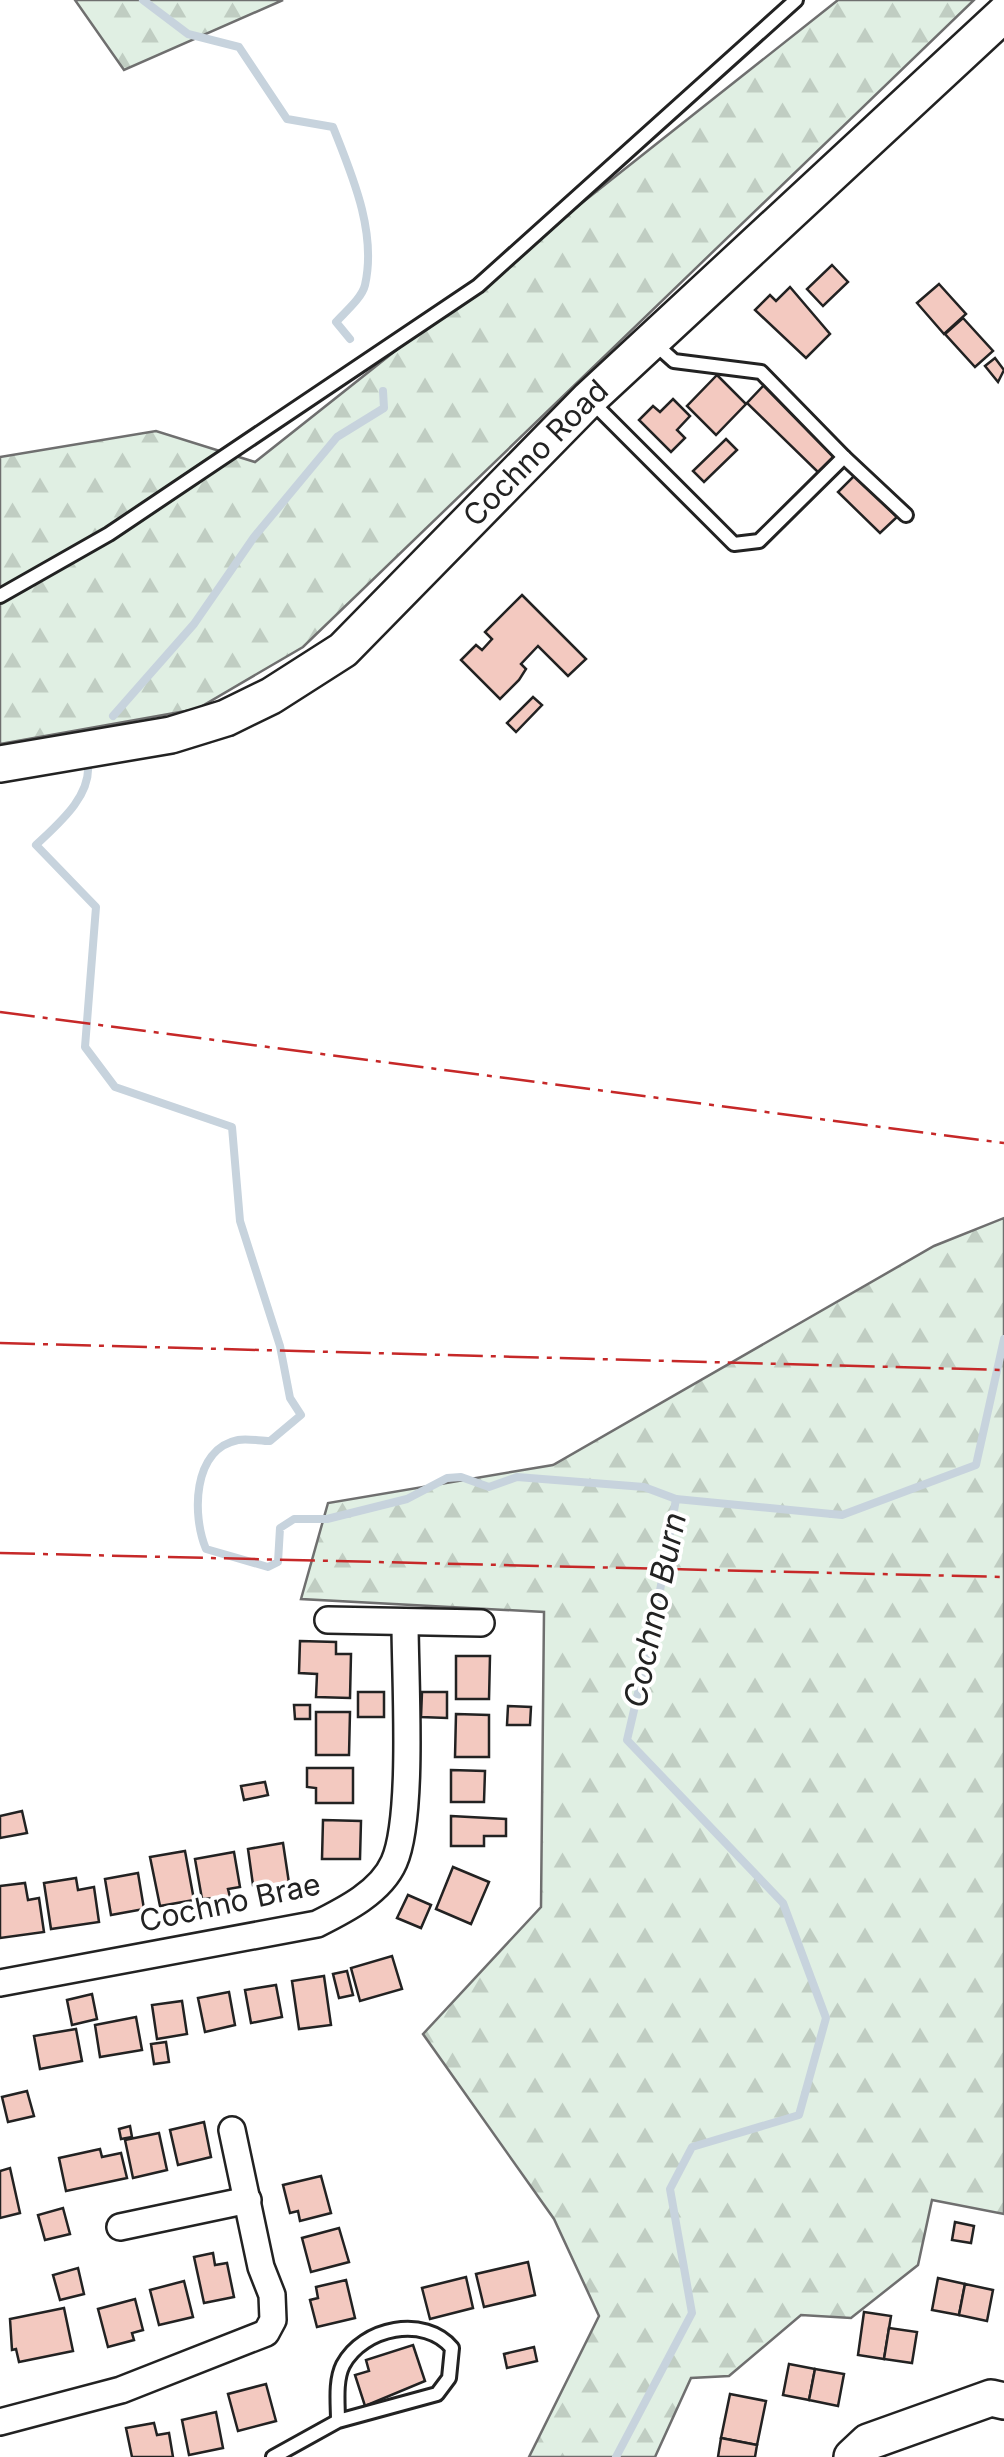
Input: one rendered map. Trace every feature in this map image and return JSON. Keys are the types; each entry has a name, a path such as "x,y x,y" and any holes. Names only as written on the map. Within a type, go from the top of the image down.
{"street":[{"name":"Cochno Road","path":"0,764 171,735 226,718 272,696 343,650 588,398 1004,14"},
{"path":"328,1620 481,1624"},
{"name":"Cochno Brae","path":"0,1983 318,1924 357,1904 394,1864 404,1815 405,1622"},
{"path":"0,2422 121,2390 266,2333 273,2320 272,2295 261,2267 232,2130"},
{"path":"120,2227 248,2200"},
{"path":"852,2457 868,2442 990,2398 1004,2401"}],"lane":[{"path":"0,596 110,534 478,286 796,0"},
{"path":"652,341 674,361 761,372 906,515"},
{"path":"588,398 734,544 759,540 844,457"},
{"path":"272,2457 338,2421 437,2394 449,2378 452,2348 441,2334 408,2327 387,2331 362,2346 344,2364 338,2421"}],"green space":[{"path":"75,0 283,0 124,70"},
{"path":"838,0 974,0 303,647 197,709 0,744 0,457 156,431 255,462"},
{"path":"1004,1218 1004,2214 932,2200 918,2265 851,2318 801,2315 729,2376 691,2378 655,2457 529,2457 599,2316 554,2219 423,2034 541,1907 544,1612 301,1599 328,1503 553,1465 934,1246"}],"building":[{"path":"832,265 848,282 823,306 807,289"},
{"path":"939,284 966,314 944,334 917,303"},
{"path":"790,287 830,334 806,358 755,310 770,295 776,301"},
{"path":"963,318 993,351 975,367 945,334"},
{"path":"995,358 1004,370 998,382 985,366"},
{"path":"717,375 746,404 716,435 687,406"},
{"path":"765,384 840,458 822,476 747,403"},
{"path":"673,399 690,416 677,430 685,438 671,452 639,420 653,406 660,412"},
{"path":"726,439 737,450 704,482 693,471"},
{"path":"855,475 897,517 880,533 838,492"},
{"path":"522,595 586,659 568,676 538,646 521,664 526,669 519,680 500,699 461,660 476,645 482,650 492,639 485,632"},
{"path":"533,697 542,705 516,732 507,723"},
{"path":"300,1641 336,1642 336,1654 351,1654 350,1698 316,1697 317,1674 299,1673"},
{"path":"456,1656 490,1656 489,1699 456,1699"},
{"path":"358,1692 384,1692 384,1717 358,1717"},
{"path":"422,1692 447,1692 447,1718 421,1717"},
{"path":"294,1705 310,1705 310,1719 295,1719"},
{"path":"508,1706 531,1707 530,1725 507,1725"},
{"path":"316,1712 350,1712 349,1755 316,1755"},
{"path":"456,1714 489,1715 489,1757 455,1757"},
{"path":"307,1768 353,1768 353,1803 316,1803 316,1788 307,1787"},
{"path":"451,1770 485,1771 484,1802 451,1802"},
{"path":"265,1782 268,1795 244,1800 241,1786"},
{"path":"22,1811 27,1833 0,1838 0,1816"},
{"path":"451,1816 506,1819 506,1836 484,1836 484,1846 451,1846"},
{"path":"323,1820 361,1821 360,1859 322,1859"},
{"path":"283,1843 289,1883 265,1888 265,1883 253,1885 248,1849"},
{"path":"185,1851 194,1900 160,1906 150,1857"},
{"path":"234,1852 240,1887 228,1889 230,1897 202,1899 195,1859"},
{"path":"453,1867 489,1882 471,1924 436,1909"},
{"path":"138,1873 144,1909 111,1915 105,1879"},
{"path":"76,1878 78,1890 94,1887 99,1922 51,1929 44,1883"},
{"path":"25,1883 28,1900 39,1898 44,1932 0,1938 0,1886"},
{"path":"408,1895 431,1905 421,1928 397,1918"},
{"path":"392,1956 402,1989 360,2001 351,1968"},
{"path":"347,1971 353,1995 339,1998 333,1974"},
{"path":"324,1976 331,2025 299,2029 292,1981"},
{"path":"276,1985 282,2017 251,2023 245,1990"},
{"path":"229,1992 235,2025 205,2032 198,1998"},
{"path":"92,1994 97,2019 72,2025 67,2000"},
{"path":"182,2001 187,2034 157,2039 152,2005"},
{"path":"136,2017 142,2050 100,2057 95,2025"},
{"path":"76,2029 82,2061 40,2069 34,2036"},
{"path":"166,2042 169,2062 154,2064 151,2044"},
{"path":"27,2091 34,2116 8,2122 2,2097"},
{"path":"204,2122 211,2157 178,2165 170,2130"},
{"path":"130,2126 132,2137 121,2139 119,2129"},
{"path":"159,2133 167,2170 133,2178 125,2140"},
{"path":"100,2149 102,2157 121,2153 127,2178 66,2191 59,2158"},
{"path":"10,2168 20,2213 0,2218 0,2171"},
{"path":"321,2176 331,2213 300,2221 298,2211 290,2213 283,2185"},
{"path":"63,2208 70,2234 45,2240 38,2215"},
{"path":"955,2222 974,2226 971,2243 952,2240"},
{"path":"339,2228 349,2262 311,2272 302,2238"},
{"path":"213,2253 215,2265 227,2263 234,2297 204,2303 194,2257"},
{"path":"528,2262 535,2295 484,2307 476,2274"},
{"path":"78,2268 84,2294 60,2300 53,2275"},
{"path":"466,2277 473,2308 430,2319 422,2288"},
{"path":"938,2278 965,2284 959,2315 932,2310"},
{"path":"346,2280 355,2318 317,2327 310,2300 318,2298 316,2287"},
{"path":"184,2281 193,2317 159,2325 150,2290"},
{"path":"965,2284 993,2290 987,2321 959,2315"},
{"path":"135,2299 143,2330 132,2333 134,2340 108,2347 98,2309"},
{"path":"64,2308 73,2351 19,2362 16,2349 12,2350 10,2319"},
{"path":"864,2312 891,2316 884,2359 858,2355"},
{"path":"889,2328 917,2332 912,2363 884,2359"},
{"path":"413,2345 425,2381 365,2406 355,2375 369,2371 366,2360"},
{"path":"534,2347 537,2361 507,2368 504,2354"},
{"path":"789,2364 815,2369 809,2400 783,2395"},
{"path":"815,2369 844,2374 838,2406 809,2400"},
{"path":"266,2384 276,2421 238,2431 228,2394"},
{"path":"730,2394 766,2401 757,2445 721,2438"},
{"path":"216,2412 223,2448 189,2455 182,2420"},
{"path":"154,2423 157,2435 169,2433 173,2457 132,2457 126,2428"},
{"path":"721,2438 757,2445 755,2457 718,2457"}],"waterway":[{"path":"143,0 188,34 239,47 287,119 333,127 361,204 368,245 363,290 336,322 350,339"},
{"path":"113,716 194,624 254,537 337,437 384,408 383,391"},
{"path":"88,764 79,799 36,845 96,907 85,1047 115,1087 232,1127 240,1221 280,1346 290,1398 301,1415 270,1441 238,1440 212,1456 204,1470 198,1502 206,1549 268,1567 278,1562 280,1528 294,1519 327,1519 407,1499 447,1478 461,1477 489,1487 517,1477 644,1487 676,1499"},
{"name":"Cochno Burn","path":"616,2457 692,2313 670,2189 692,2147 799,2115 826,2018 783,1903 627,1740 654,1625 676,1499 842,1515 976,1465 1004,1339"}],"power":[{"path":"0,1012 1004,1143"},
{"path":"0,1343 1004,1370"},
{"path":"0,1553 1004,1577"}]}
